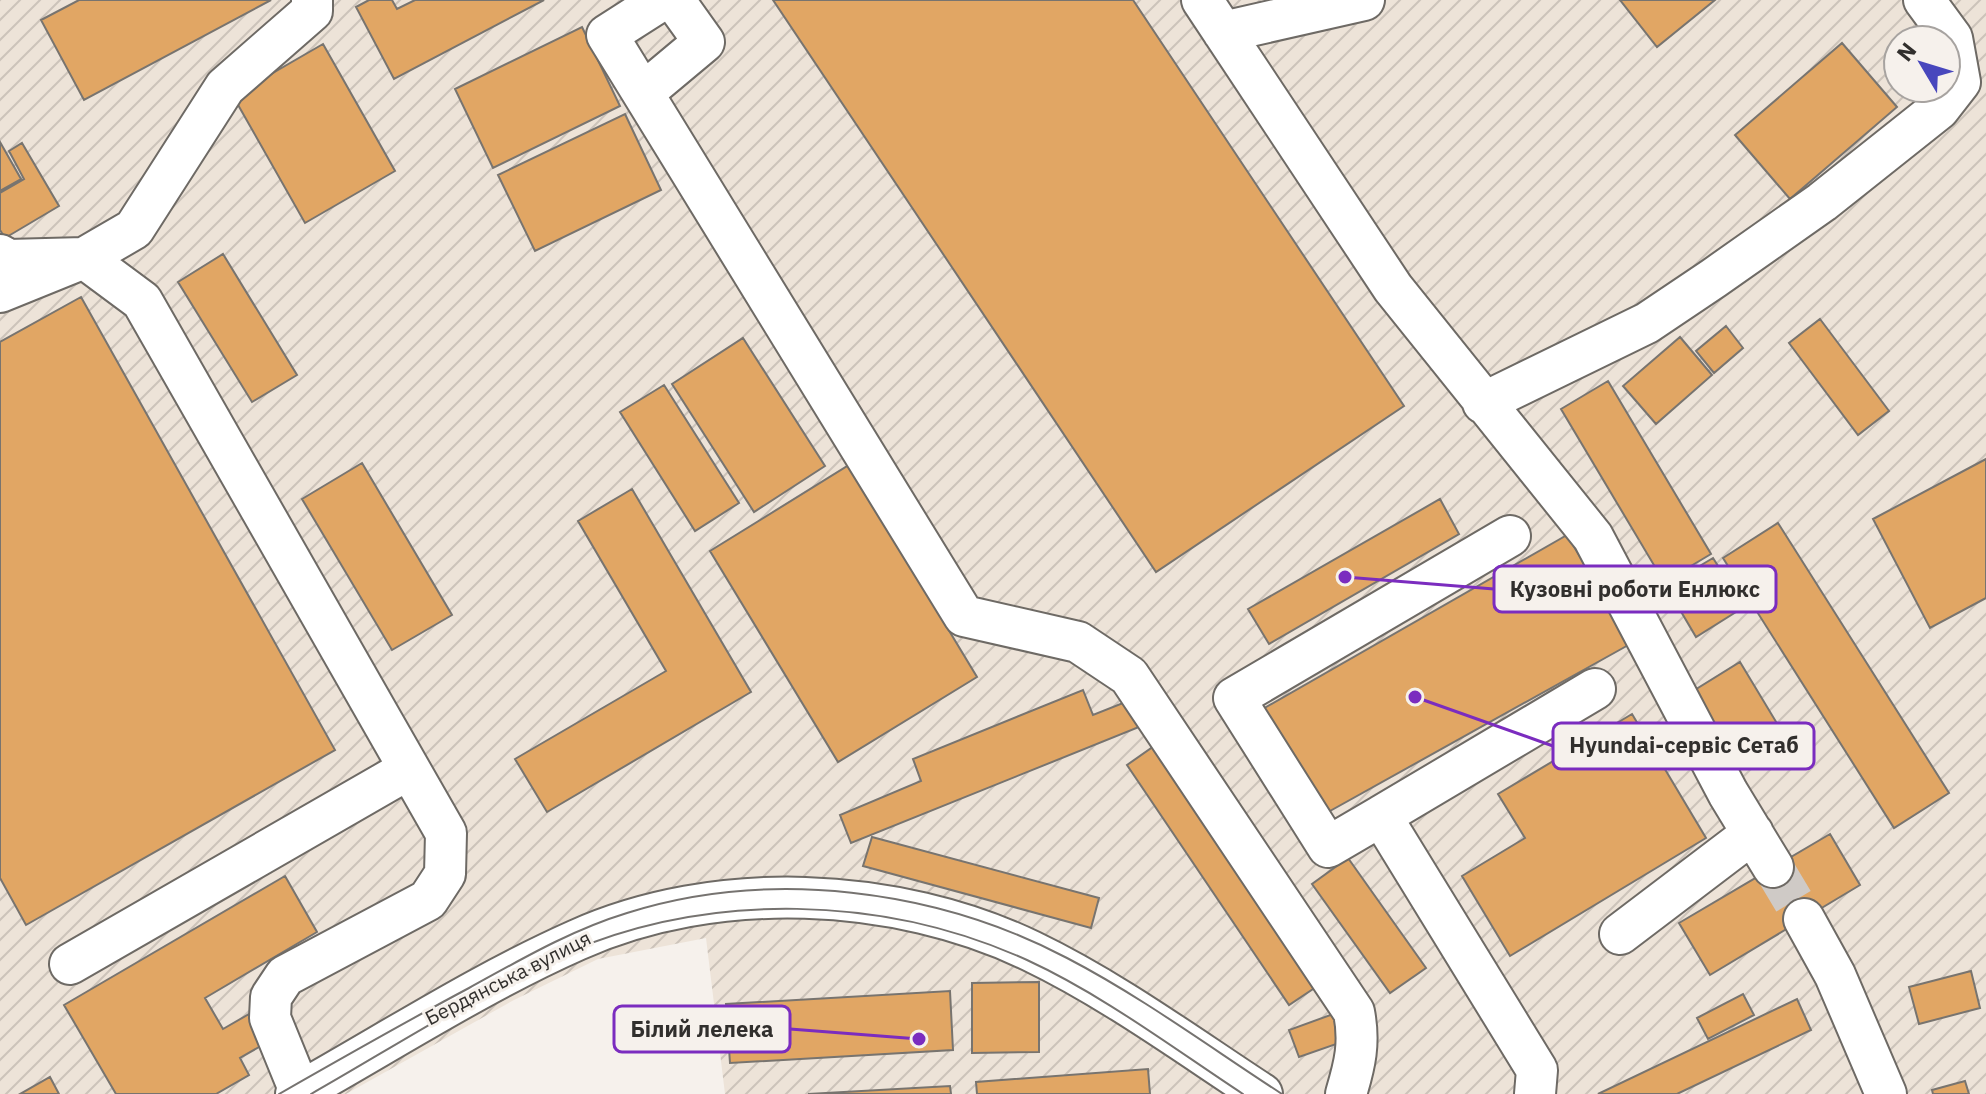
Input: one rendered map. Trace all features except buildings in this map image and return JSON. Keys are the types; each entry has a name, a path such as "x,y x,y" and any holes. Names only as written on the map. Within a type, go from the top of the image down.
{"street":[{"path":"0,292 84,258 134,229 225,87 312,11 312,0"},
{"path":"662,0 607,35 964,616 1078,642 1129,676 1354,1012 1359,1036 1357,1060 1346,1094"},
{"path":"643,93 704,42 674,0"},
{"path":"1364,0 1213,16 1393,288 1593,537 1773,867"},
{"path":"1483,403 1647,323 1822,202 1939,109 1960,82 1952,38 1924,0"},
{"path":"0,255 8,260 84,258 142,301 446,833 445,874 428,900 285,976 271,997 270,1018 299,1093"},
{"path":"1510,536 1234,698 1328,847 1595,689"},
{"path":"70,964 409,769"},
{"path":"1381,816 1537,1070 1535,1094"},
{"path":"1620,934 1753,833"},
{"name":"Бердянська вулиця","path":"299,1093 578,939 665,912 761,899 852,902 891,908 959,925 1017,945 1077,975 1262,1094"},
{"path":"1804,919 1835,975 1886,1094"}],"shaded area":[{"path":"0,0 1986,0 1986,1094 725,1094 706,938 598,959 514,1000 346,1094 0,1094"}],"tunnel":[{"path":"1773,867 1804,919"}],"tram line":[{"path":"279,1094 507,967 586,928 627,913 682,899 738,891 795,889 852,893 908,902 1016,934 1122,989 1282,1094"},
{"path":"311,1094 470,1002 566,953 621,933 679,919 737,911 797,909 856,913 915,923 972,938 1027,960 1110,1006 1243,1094"}],"place":[{"name":"Кузовні роботи Енлюкс","path":"1345,577"},
{"name":"Hyundai-сервіс Сетаб","path":"1415,697"},
{"name":"Білий лелека","path":"919,1039"}]}
